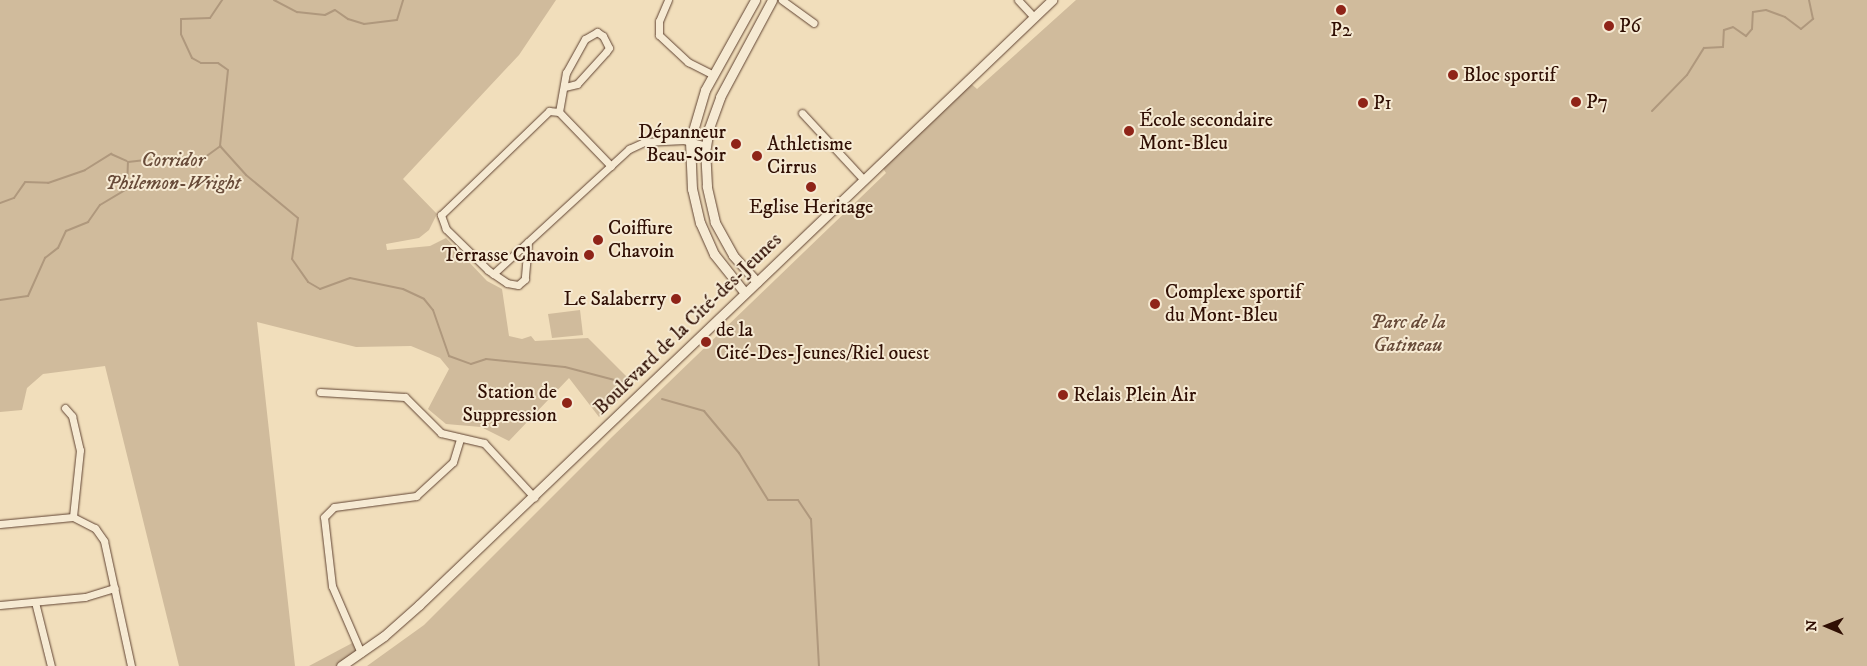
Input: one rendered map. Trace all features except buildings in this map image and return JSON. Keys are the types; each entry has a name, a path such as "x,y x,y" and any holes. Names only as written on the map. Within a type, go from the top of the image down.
{"street":[{"path":"668,0 659,21 660,35 688,62 713,75"},
{"path":"745,292 714,254 700,223 692,188 690,141 698,107 713,75 755,0"},
{"path":"757,282 733,255 715,222 707,186 706,146 720,97 772,0"},
{"path":"782,0 814,23"},
{"path":"1018,0 1033,16"},
{"name":"Boulevard de la Cité-des-Jeunes","path":"341,666 420,605 1033,16 1052,0"},
{"path":"559,112 566,73 585,39 597,32 603,36 609,48 577,84 565,87"},
{"path":"559,112 611,166"},
{"path":"528,242 527,274 522,283 513,285 493,274 442,224 443,211 543,114 559,112"},
{"path":"802,113 864,180"},
{"path":"493,274 637,144 690,141 706,146"},
{"path":"320,392 405,397 441,433 460,439 484,443 534,497"},
{"path":"65,408 72,416 80,450 73,517"},
{"path":"361,652 330,579 324,517 334,507 416,496 453,462 460,439"},
{"path":"0,524 73,517 88,523 100,535 115,588 131,666"},
{"path":"0,605 84,597 115,588"},
{"path":"35,602 51,666"}],"green space":[{"name":"Corridor Philemon-Wright","path":"0,0 556,0 519,55 403,179 437,214 429,230 419,238 386,244 387,250 430,246 446,238 487,281 502,289 509,336 522,339 531,336 535,341 588,338 635,385 599,417 569,378 509,441 481,427 446,424 428,409 449,369 440,358 411,346 356,347 257,322 295,666 179,666 105,366 43,374 27,388 22,410 0,412"},
{"name":"Parc de la Gatineau","path":"1076,0 1867,0 1867,666 367,666 424,625 612,437 886,173 880,164 968,81 977,89"},
{"path":"580,310 583,335 552,338 548,314"},
{"path":"356,641 361,653 341,666 309,666"}],"waterway":[{"path":"0,300 28,296 45,258 58,248 66,231 88,222 100,205 127,189 128,162 172,157 197,163 220,146 228,70 218,63 201,63 192,58 181,34 181,19 210,18 222,0"},
{"path":"274,0 297,12 325,15 335,10 348,19 364,24 397,20 403,0"},
{"path":"1652,111 1687,75 1704,48 1723,47 1724,30 1733,27 1746,36 1752,29 1753,12 1766,10 1785,17 1801,29 1813,19 1809,0"},
{"path":"220,146 246,175 298,218 292,259 308,282 320,289 350,278 403,289 424,299 433,310 449,356 471,364 486,359 565,367 630,384"},
{"path":"0,203 14,198 25,182 48,183 85,170 111,154 127,161"},
{"path":"662,399 704,411 739,453 768,500 798,500 811,519 819,666"}],"place":[{"name":"P2","path":"1341,10"},
{"name":"P6","path":"1609,26"},
{"name":"Bloc sportif","path":"1453,75"},
{"name":"P7","path":"1576,102"},
{"name":"P1","path":"1363,103"},
{"name":"École secondaire Mont-Bleu","path":"1129,131"},
{"name":"Dépanneur Beau-Soir","path":"736,144"},
{"name":"Athletisme Cirrus","path":"757,156"},
{"name":"Eglise Heritage","path":"811,187"},
{"name":"Coiffure Chavoin","path":"598,240"},
{"name":"Terrasse Chavoin","path":"589,255"},
{"name":"Le Salaberry","path":"676,299"},
{"name":"Complexe sportif du Mont-Bleu","path":"1155,304"},
{"name":"de la Cité-Des-Jeunes/Riel ouest","path":"706,342"},
{"name":"Relais Plein Air","path":"1063,395"},
{"name":"Station de Suppression","path":"567,403"}]}
